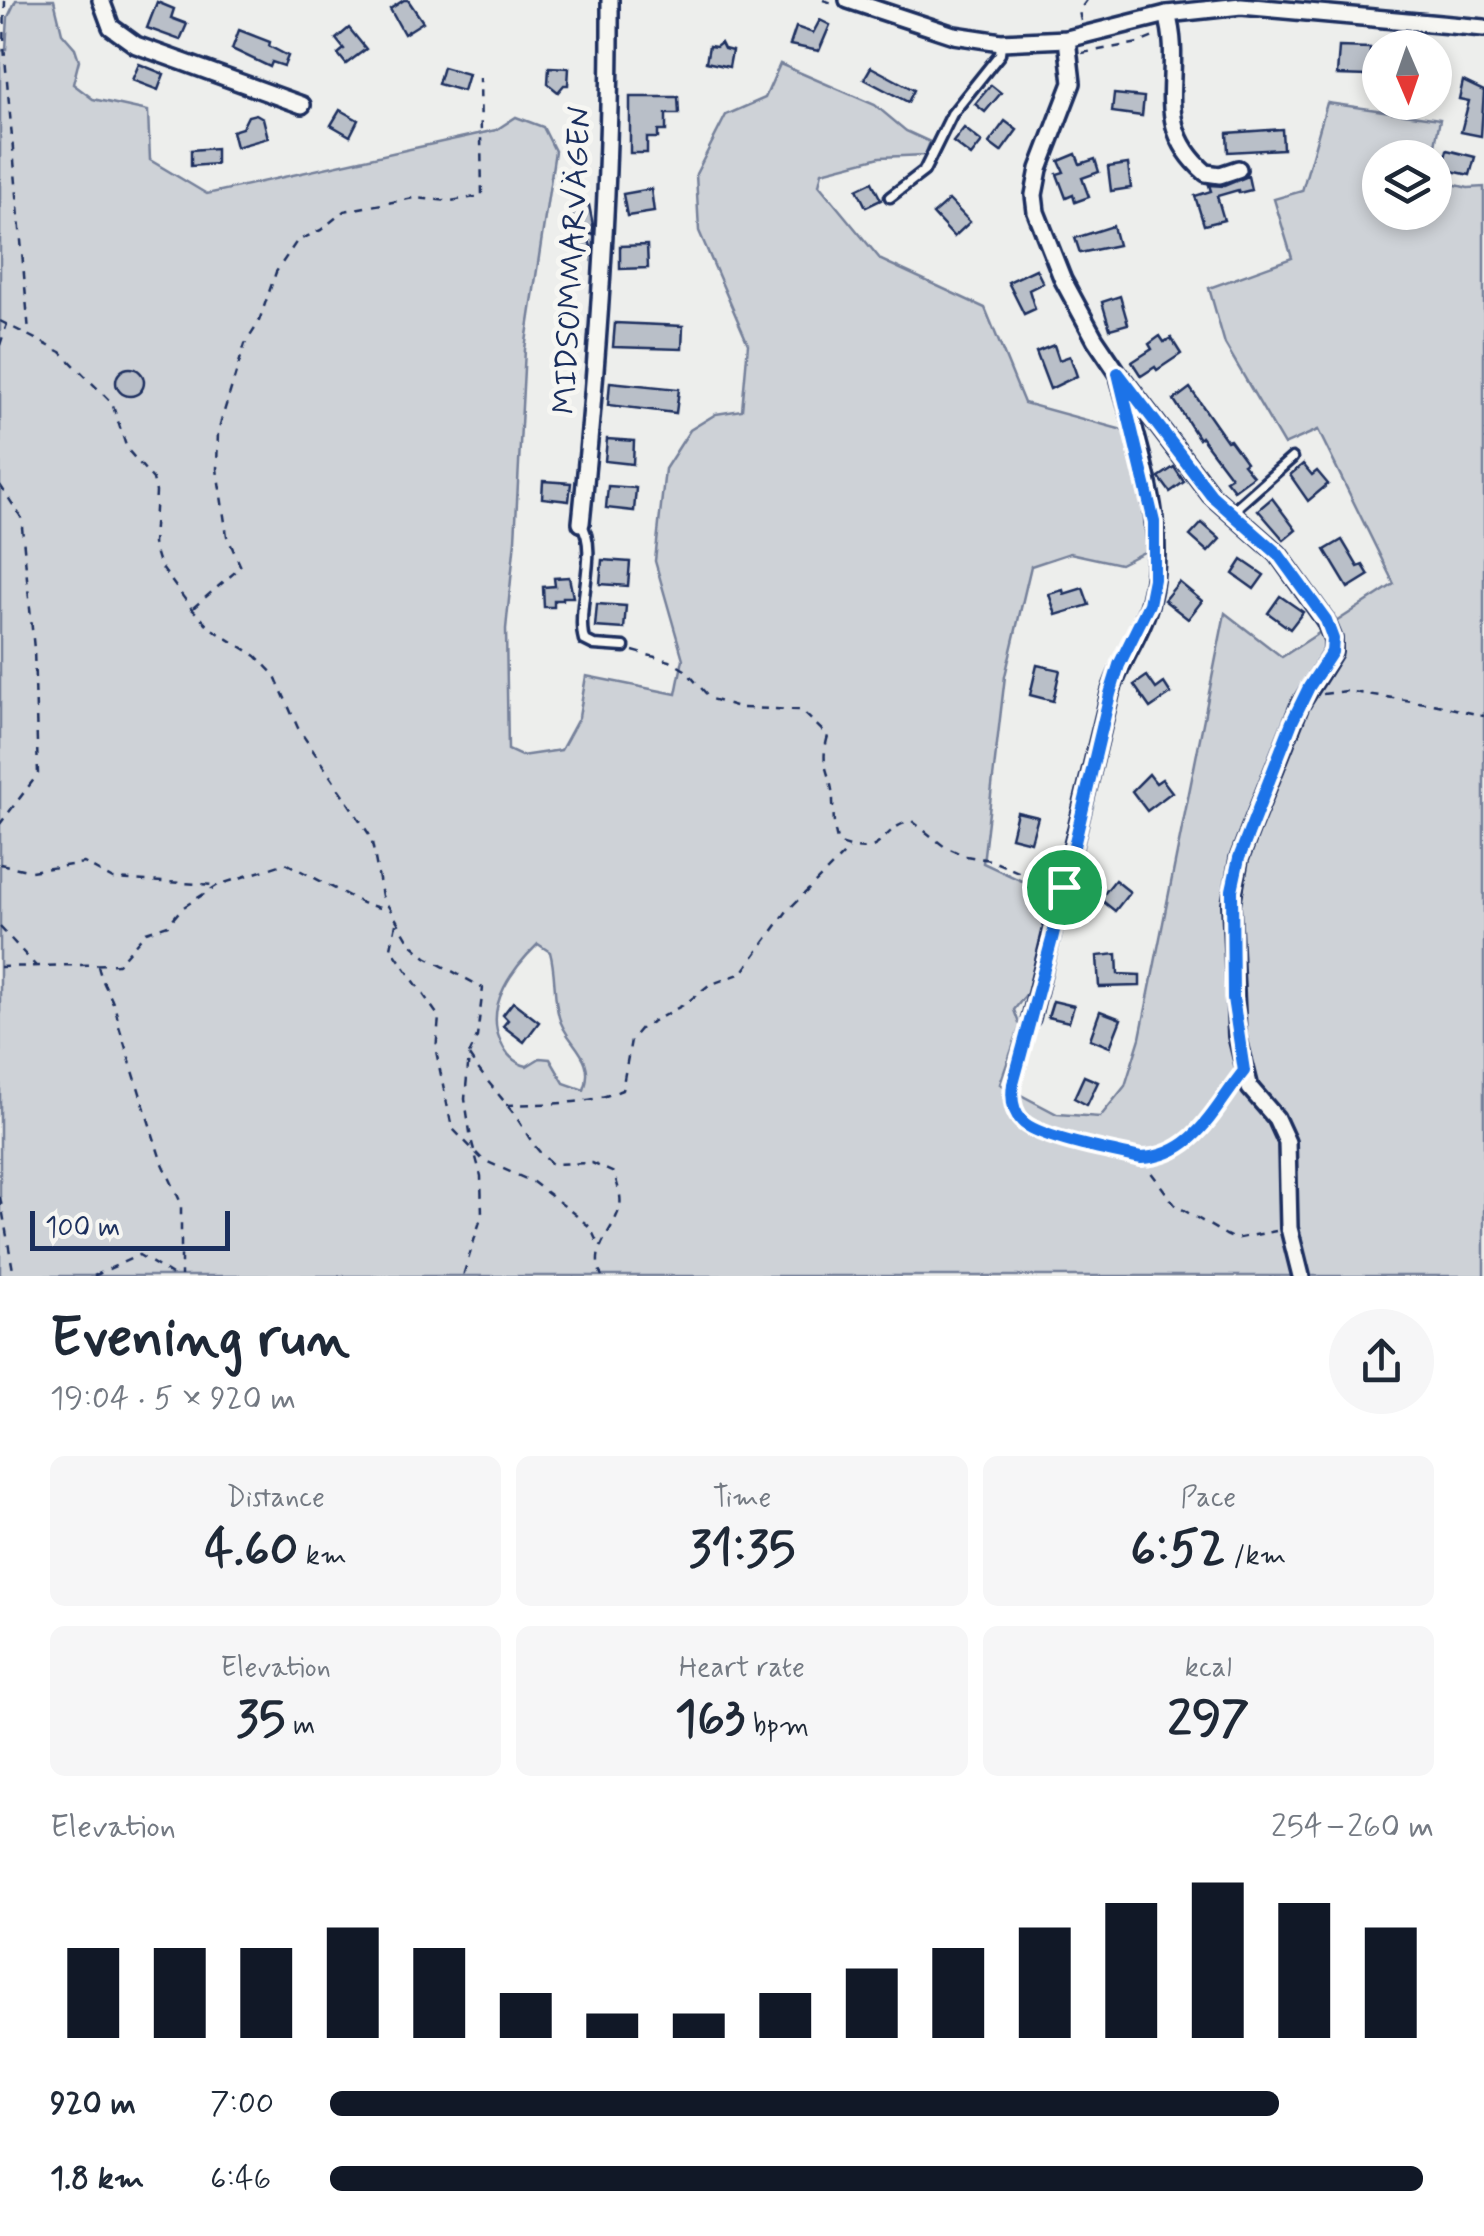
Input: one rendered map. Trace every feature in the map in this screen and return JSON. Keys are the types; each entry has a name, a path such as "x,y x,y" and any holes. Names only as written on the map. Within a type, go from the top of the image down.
{"street":[{"path":"101,0 111,27 136,45 302,105"},
{"name":"MIDSOMMARVÄGEN","path":"581,524 596,361 609,140 610,0"},
{"path":"848,0 954,35 1002,42 1068,39 1167,14 1218,7 1269,6 1484,28"},
{"path":"1167,14 1172,34 1170,107 1177,137 1206,173 1220,175 1238,169"},
{"path":"1068,39 1072,83 1035,183 1036,212 1063,280 1118,373 1211,495 1278,554 1326,620 1333,639 1332,652 1292,722 1239,858 1232,890 1233,998 1244,1071 1254,1095 1276,1118 1287,1142 1290,1228 1301,1276"},
{"path":"1031,1018 1110,694 1119,665 1149,604 1154,579 1154,522 1118,373"}],"lane":[{"path":"890,197 924,171 952,114 1000,54 1002,42"},
{"path":"1230,513 1292,458"},
{"path":"581,524 588,540 584,640 594,645 624,647"}],"path":[{"path":"5,0 2,47 30,335"},
{"path":"192,609 241,567 226,536 217,469 218,431 245,344 258,324 276,272 297,241 321,230 344,211 414,198 451,201 482,196 480,78"},
{"path":"0,321 61,352 112,403 127,449 153,479 156,492 152,544 160,564 192,609 212,629 256,656 275,676 298,728 372,837 382,896 410,944 484,988 477,1037 468,1055 465,1099 481,1176 482,1215 463,1276"},
{"path":"0,346 8,324"},
{"path":"0,824 38,774 34,649 21,517 1,484"},
{"path":"624,647 670,661 685,670 711,699 742,708 801,710 828,736 822,757 834,798 832,824 838,843 850,848 878,847 899,824 912,821 945,847 990,860 1042,883 1064,887"},
{"path":"1320,694 1347,692 1484,716"},
{"path":"506,1105 578,1102 622,1090 631,1040 641,1028 685,1004 709,985 742,973 787,911 850,848"},
{"path":"0,864 32,871 84,863 114,879 218,886"},
{"path":"0,967 118,964 146,932 168,925 182,908 218,886 286,863 362,903 389,911"},
{"path":"397,923 391,948 439,1017 436,1050 452,1128 483,1160 533,1182 568,1208 590,1228 600,1246"},
{"path":"0,927 37,967"},
{"path":"98,966 101,981 116,1002 118,1023 160,1158 181,1202 181,1276"},
{"path":"1031,1018 1012,1103 1023,1124 1044,1134 1141,1158 1157,1158 1192,1140 1244,1071"},
{"path":"468,1055 532,1148 552,1164 592,1163 614,1174 622,1202 600,1246 596,1264 602,1276"},
{"path":"1141,1158 1176,1205 1226,1235 1235,1238 1290,1228"},
{"path":"0,1197 15,1274 23,1276"},
{"path":"94,1276 139,1255 174,1276"}],"shaded area":[{"path":"16,0 54,0 62,33 75,48 79,60 73,84 93,99 148,111 150,160 207,194 496,130 516,117 543,127 555,151 525,349 506,629 508,750 521,756 561,750 579,717 586,676 676,694 683,659 655,561 665,469 690,430 716,414 742,410 748,344 699,231 696,174 726,115 765,98 780,64 875,105 906,131 930,142 925,155 880,157 822,172 819,185 881,260 985,308 1024,403 1130,432 1150,549 1120,564 1070,553 1031,566 1005,676 983,863 1050,894 1031,988 1014,1010 1020,1026 1000,1084 1057,1114 1100,1117 1125,1086 1140,1038 1225,613 1282,657 1394,584 1318,430 1284,445 1225,344 1209,288 1292,258 1274,199 1302,191 1327,103 1362,108 1362,120 1440,120 1436,140 1362,140 1362,230 1452,230 1452,184 1484,187 1484,1276 0,1276 0,51 6,49 8,17","holes":["538,944 550,952 559,1017 587,1068 584,1090 564,1083 550,1059 540,1058 527,1066 518,1062 507,1053 496,1027 499,1001 519,964"]}],"building":[{"path":"408,0 423,22 404,34 390,9"},
{"path":"157,2 174,9 171,18 187,24 180,40 147,28"},
{"path":"820,20 830,25 819,51 790,45 796,27 813,33"},
{"path":"349,28 366,49 346,64 338,54 344,49 336,39"},
{"path":"239,30 270,42 269,46 288,56 284,66 272,62 270,67 232,49"},
{"path":"721,43 724,49 732,51 729,67 706,62 709,46"},
{"path":"1339,47 1362,48 1362,76 1337,75"},
{"path":"139,64 164,74 158,90 132,80"},
{"path":"443,67 468,74 463,91 438,84"},
{"path":"549,67 569,68 568,85 558,92 548,84"},
{"path":"871,67 914,90 908,102 864,79"},
{"path":"1463,81 1484,91 1481,136 1461,132 1469,101 1459,99"},
{"path":"991,85 1001,93 985,112 975,104"},
{"path":"1114,94 1144,97 1142,116 1112,112"},
{"path":"630,97 678,97 679,114 666,114 666,131 658,131 658,138 647,138 647,153 630,153"},
{"path":"340,110 358,120 350,136 331,125"},
{"path":"256,114 263,118 268,138 236,147 232,131 242,128 248,116"},
{"path":"1005,121 1017,130 1001,152 989,143"},
{"path":"964,128 982,142 971,156 953,142"},
{"path":"1282,129 1283,149 1228,152 1227,133"},
{"path":"216,148 216,164 191,166 191,150"},
{"path":"1452,151 1475,157 1470,175 1452,171"},
{"path":"1076,154 1080,164 1095,159 1099,172 1082,178 1089,197 1075,202 1073,195 1066,198 1057,174 1064,172 1059,161"},
{"path":"1128,164 1131,188 1111,191 1108,167"},
{"path":"1248,176 1251,190 1217,196 1224,220 1204,225 1195,196 1211,191 1209,185 1224,186"},
{"path":"872,182 881,200 866,207 857,189"},
{"path":"651,189 654,212 627,216 623,194"},
{"path":"949,200 970,222 954,237 933,214"},
{"path":"584,201 589,205 593,225 593,234 588,235 592,251 575,255 571,242 577,240 570,209"},
{"path":"1113,226 1118,245 1080,253 1075,238"},
{"path":"647,245 648,268 620,269 620,246"},
{"path":"1036,269 1043,283 1029,290 1035,309 1024,314 1008,282"},
{"path":"1120,296 1128,324 1110,329 1102,302"},
{"path":"615,323 683,326 682,349 613,347"},
{"path":"1160,336 1164,342 1171,338 1181,354 1141,376 1132,362 1152,349 1149,344"},
{"path":"1054,345 1059,360 1070,356 1077,376 1050,389 1036,352"},
{"path":"130,368 140,372 144,382 140,392 130,396 120,392 116,382 120,372"},
{"path":"610,382 679,389 676,413 608,405"},
{"path":"1190,388 1253,476 1234,490 1226,480 1231,477 1199,439 1174,400"},
{"path":"607,439 634,441 633,464 605,461"},
{"path":"1303,464 1312,475 1317,471 1328,484 1308,501 1290,475"},
{"path":"1174,467 1184,482 1170,492 1159,477"},
{"path":"543,481 571,483 569,501 542,498"},
{"path":"608,486 636,488 634,511 606,508"},
{"path":"1272,498 1296,530 1284,540 1258,510"},
{"path":"1202,523 1220,539 1208,552 1190,536"},
{"path":"1342,540 1358,567 1363,565 1369,575 1348,588 1325,550"},
{"path":"602,560 630,562 628,586 600,584"},
{"path":"1242,560 1264,575 1254,589 1233,574"},
{"path":"569,577 573,597 554,600 554,607 544,607 543,587 555,586 554,578"},
{"path":"1179,582 1202,601 1188,619 1164,600"},
{"path":"1083,588 1089,605 1056,615 1049,594"},
{"path":"1280,596 1303,612 1290,629 1268,613"},
{"path":"597,604 626,606 624,629 595,627"},
{"path":"1037,665 1060,670 1053,701 1030,695"},
{"path":"1147,676 1156,689 1164,683 1171,694 1150,708 1134,685"},
{"path":"1149,774 1156,783 1162,779 1172,792 1147,811 1132,791"},
{"path":"1017,812 1038,817 1031,842 1011,837"},
{"path":"1115,880 1130,892 1115,911 1100,899"},
{"path":"1117,954 1118,974 1140,975 1140,986 1099,987 1097,956"},
{"path":"1053,1001 1074,1006 1069,1022 1048,1017"},
{"path":"513,1002 539,1022 524,1042 503,1026 508,1020 503,1015"},
{"path":"1100,1011 1121,1019 1110,1047 1090,1039"},
{"path":"1084,1076 1098,1082 1087,1105 1074,1098"}],"route":[{"path":"1118,373 1211,495 1278,554 1326,620 1333,639 1327,663 1309,687 1292,722 1239,858 1232,890 1233,998 1244,1071 1204,1128 1171,1153 1141,1158 1044,1134 1023,1124 1015,1112 1013,1084 1064,887 1110,694 1119,665 1149,604 1154,579 1154,522 1118,373"}]}
